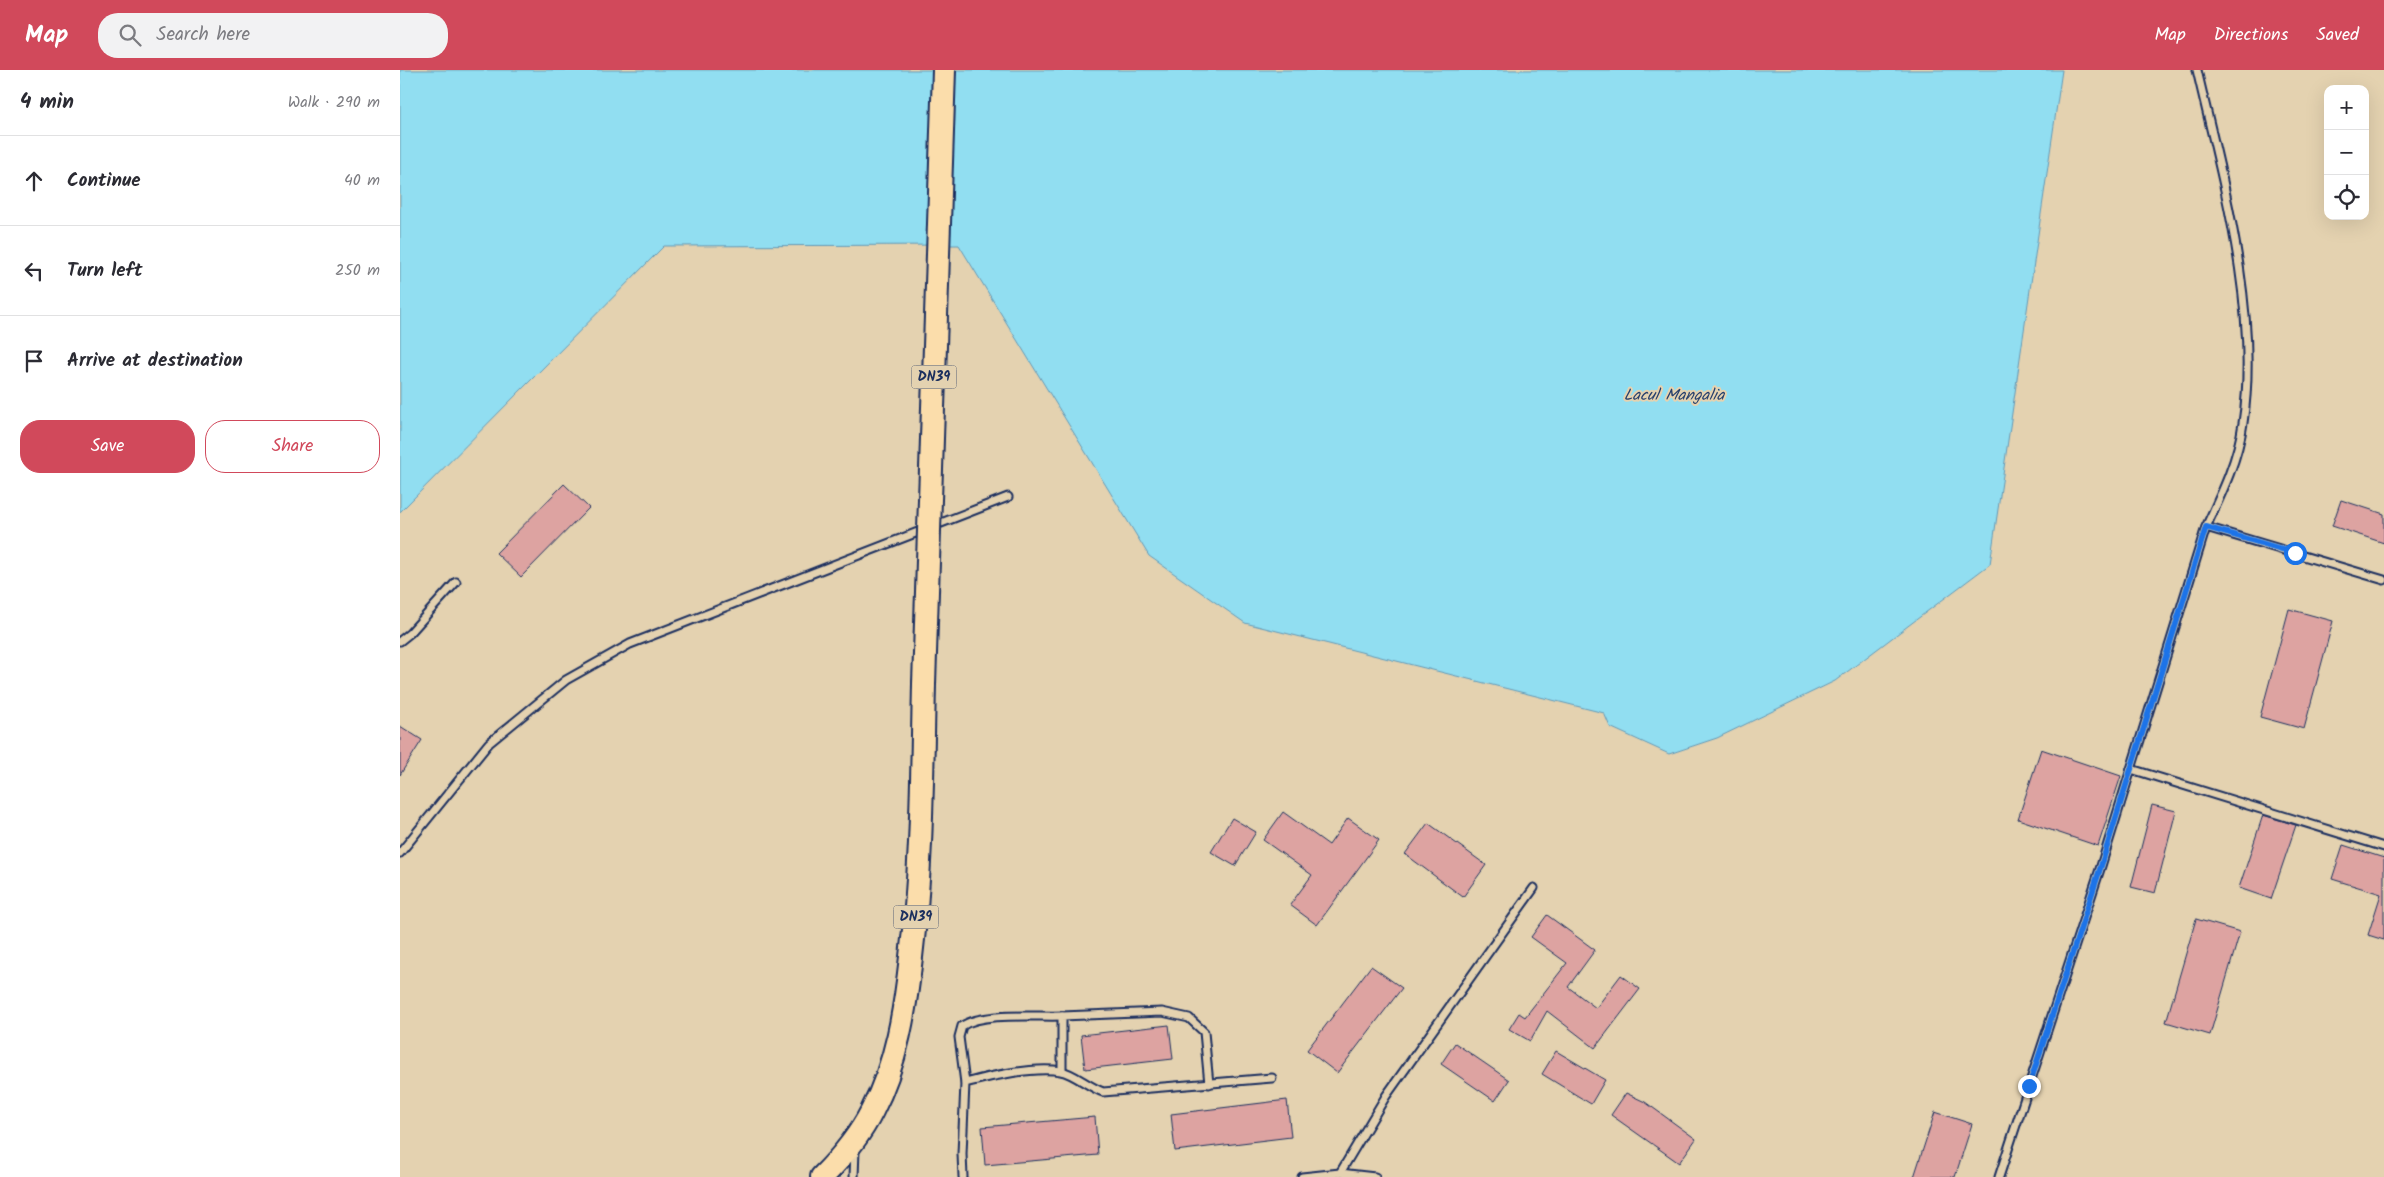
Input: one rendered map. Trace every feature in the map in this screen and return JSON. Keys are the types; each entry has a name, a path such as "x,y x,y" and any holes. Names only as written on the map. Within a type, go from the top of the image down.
{"highway":[{"name":"DN39","path":"822,1177 843,1156 856,1139 873,1110 890,1069 901,1032 908,988 920,855 944,70"}],"lane":[{"path":"1999,1177 2131,769 2206,527 2230,476 2243,424 2249,362 2242,288 2223,180 2197,70"},
{"path":"400,853 489,743 566,680 630,644 1008,497"},
{"path":"2206,527 2384,580"},
{"path":"400,641 410,633 456,582"},
{"path":"2131,769 2384,847"},
{"path":"1340,1174 1386,1096 1534,888"},
{"path":"963,1177 965,1083 959,1037 962,1026 969,1022 987,1018 1162,1012 1189,1018 1204,1032 1209,1084"},
{"path":"1062,1016 1062,1071"},
{"path":"965,1083 1012,1073 1062,1071 1090,1088 1103,1092 1272,1078"},
{"path":"854,1177 856,1139"},
{"path":"1302,1177 1340,1174 1374,1177"}],"water":[{"name":"Lacul Mangalia","path":"400,70 2062,70 1990,564 1835,681 1717,738 1669,754 1610,727 1604,713 1245,623 1149,556 959,245 664,246 400,512"}],"building":[{"path":"564,484 589,508 521,577 496,553"},
{"path":"2341,500 2384,514 2384,543 2332,526"},
{"path":"2289,609 2333,621 2304,729 2260,717"},
{"path":"400,726 422,740 400,775"},
{"path":"2041,749 2121,776 2098,846 2018,819"},
{"path":"2152,805 2176,811 2155,893 2131,887"},
{"path":"1283,812 1329,845 1348,818 1379,840 1317,925 1290,905 1312,875 1263,840"},
{"path":"2263,815 2296,825 2271,899 2239,888"},
{"path":"1232,818 1256,832 1235,866 1211,852"},
{"path":"1428,823 1486,865 1463,897 1405,854"},
{"path":"2343,845 2384,858 2384,940 2368,935 2381,894 2332,879"},
{"path":"1547,915 1595,950 1568,987 1596,1008 1621,975 1640,989 1595,1048 1547,1011 1530,1041 1509,1029 1519,1013 1525,1017 1567,963 1531,937"},
{"path":"2196,919 2240,932 2210,1035 2166,1022"},
{"path":"1371,966 1402,988 1337,1073 1307,1050"},
{"path":"1169,1025 1173,1059 1085,1069 1081,1035"},
{"path":"1455,1043 1509,1080 1495,1101 1441,1064"},
{"path":"1556,1051 1605,1080 1591,1104 1542,1074"},
{"path":"1626,1093 1645,1102 1696,1139 1679,1163 1611,1115"},
{"path":"1287,1100 1291,1137 1175,1151 1171,1114"},
{"path":"1935,1112 1972,1124 1955,1177 1914,1177"},
{"path":"1095,1117 1098,1155 985,1165 982,1127"}],"route":[{"path":"2029,1086 2101,866 2206,527 2295,553"}]}
